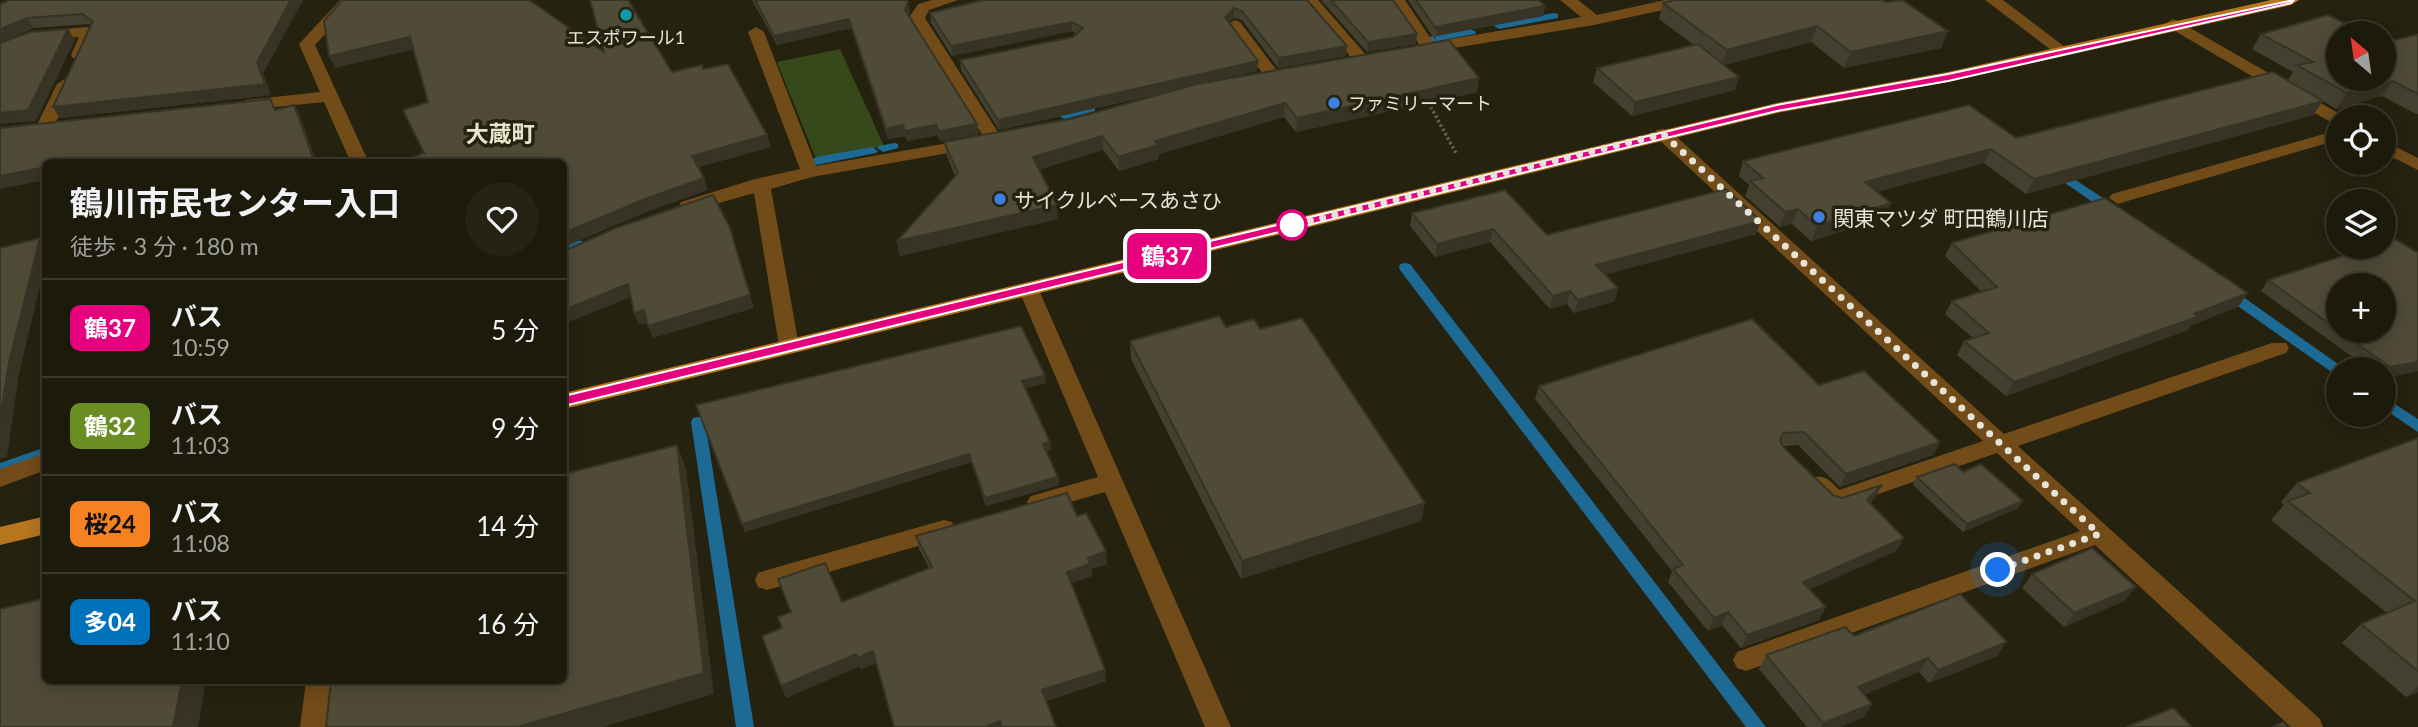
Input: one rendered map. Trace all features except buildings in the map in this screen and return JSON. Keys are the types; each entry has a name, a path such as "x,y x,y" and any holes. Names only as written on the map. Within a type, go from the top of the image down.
{"main road":[{"path":"567,400 1663,134 1777,108 1948,78 2173,24 2291,0"},
{"path":"0,536 42,526"}],"street":[{"path":"348,0 307,44 358,159"},
{"path":"670,213 761,183 810,172 1000,139 954,64 917,18 923,7 950,0"},
{"path":"1310,0 1367,58 1335,64"},
{"path":"1397,0 1429,47"},
{"path":"1568,0 1594,20"},
{"path":"1400,52 1594,20 1682,0"},
{"path":"1993,0 2061,50"},
{"path":"2173,24 2326,113"},
{"path":"1235,26 1279,74 1247,80"},
{"path":"0,51 34,36 89,32 45,127"},
{"path":"756,32 810,172"},
{"path":"222,107 331,96"},
{"path":"23,130 72,124"},
{"path":"1663,134 2310,727"},
{"path":"2118,198 2326,138"},
{"path":"2396,153 2418,166"},
{"path":"761,183 789,346"},
{"path":"1028,288 1218,727"},
{"path":"1807,472 1835,500 2279,348"},
{"path":"0,478 42,462"},
{"path":"1018,508 1111,482"},
{"path":"767,580 966,523"},
{"path":"1746,660 2099,534"},
{"path":"313,727 319,684"}],"path":[{"path":"1400,52 1471,180"}],"green space":[{"path":"840,49 884,146 816,159 777,62"}],"waterway":[{"path":"1499,26 1554,16"},
{"path":"1432,39 1471,32"},
{"path":"1065,116 1091,109"},
{"path":"883,148 894,146"},
{"path":"816,161 872,151"},
{"path":"2056,171 2111,209"},
{"path":"567,250 578,244"},
{"path":"1405,267 1757,727"},
{"path":"2227,292 2326,362"},
{"path":"2396,411 2418,427"},
{"path":"698,422 745,727"},
{"path":"0,469 42,453"}],"bus line":[{"name":"鶴37","path":"567,400 1777,108 1948,78 2173,24 2291,0"}],"place":[{"name":"エスポワール1","path":"626,15"},
{"name":"ファミリーマート","path":"1334,103"},
{"name":"サイクルベースあさひ","path":"1000,199"},
{"name":"関東マツダ 町田鶴川店","path":"1819,217"}],"district":[{"name":"大蔵町","path":"500,133"}],"route":[{"path":"1292,225 1289,226 1663,134 2099,534 1998,570"}]}
